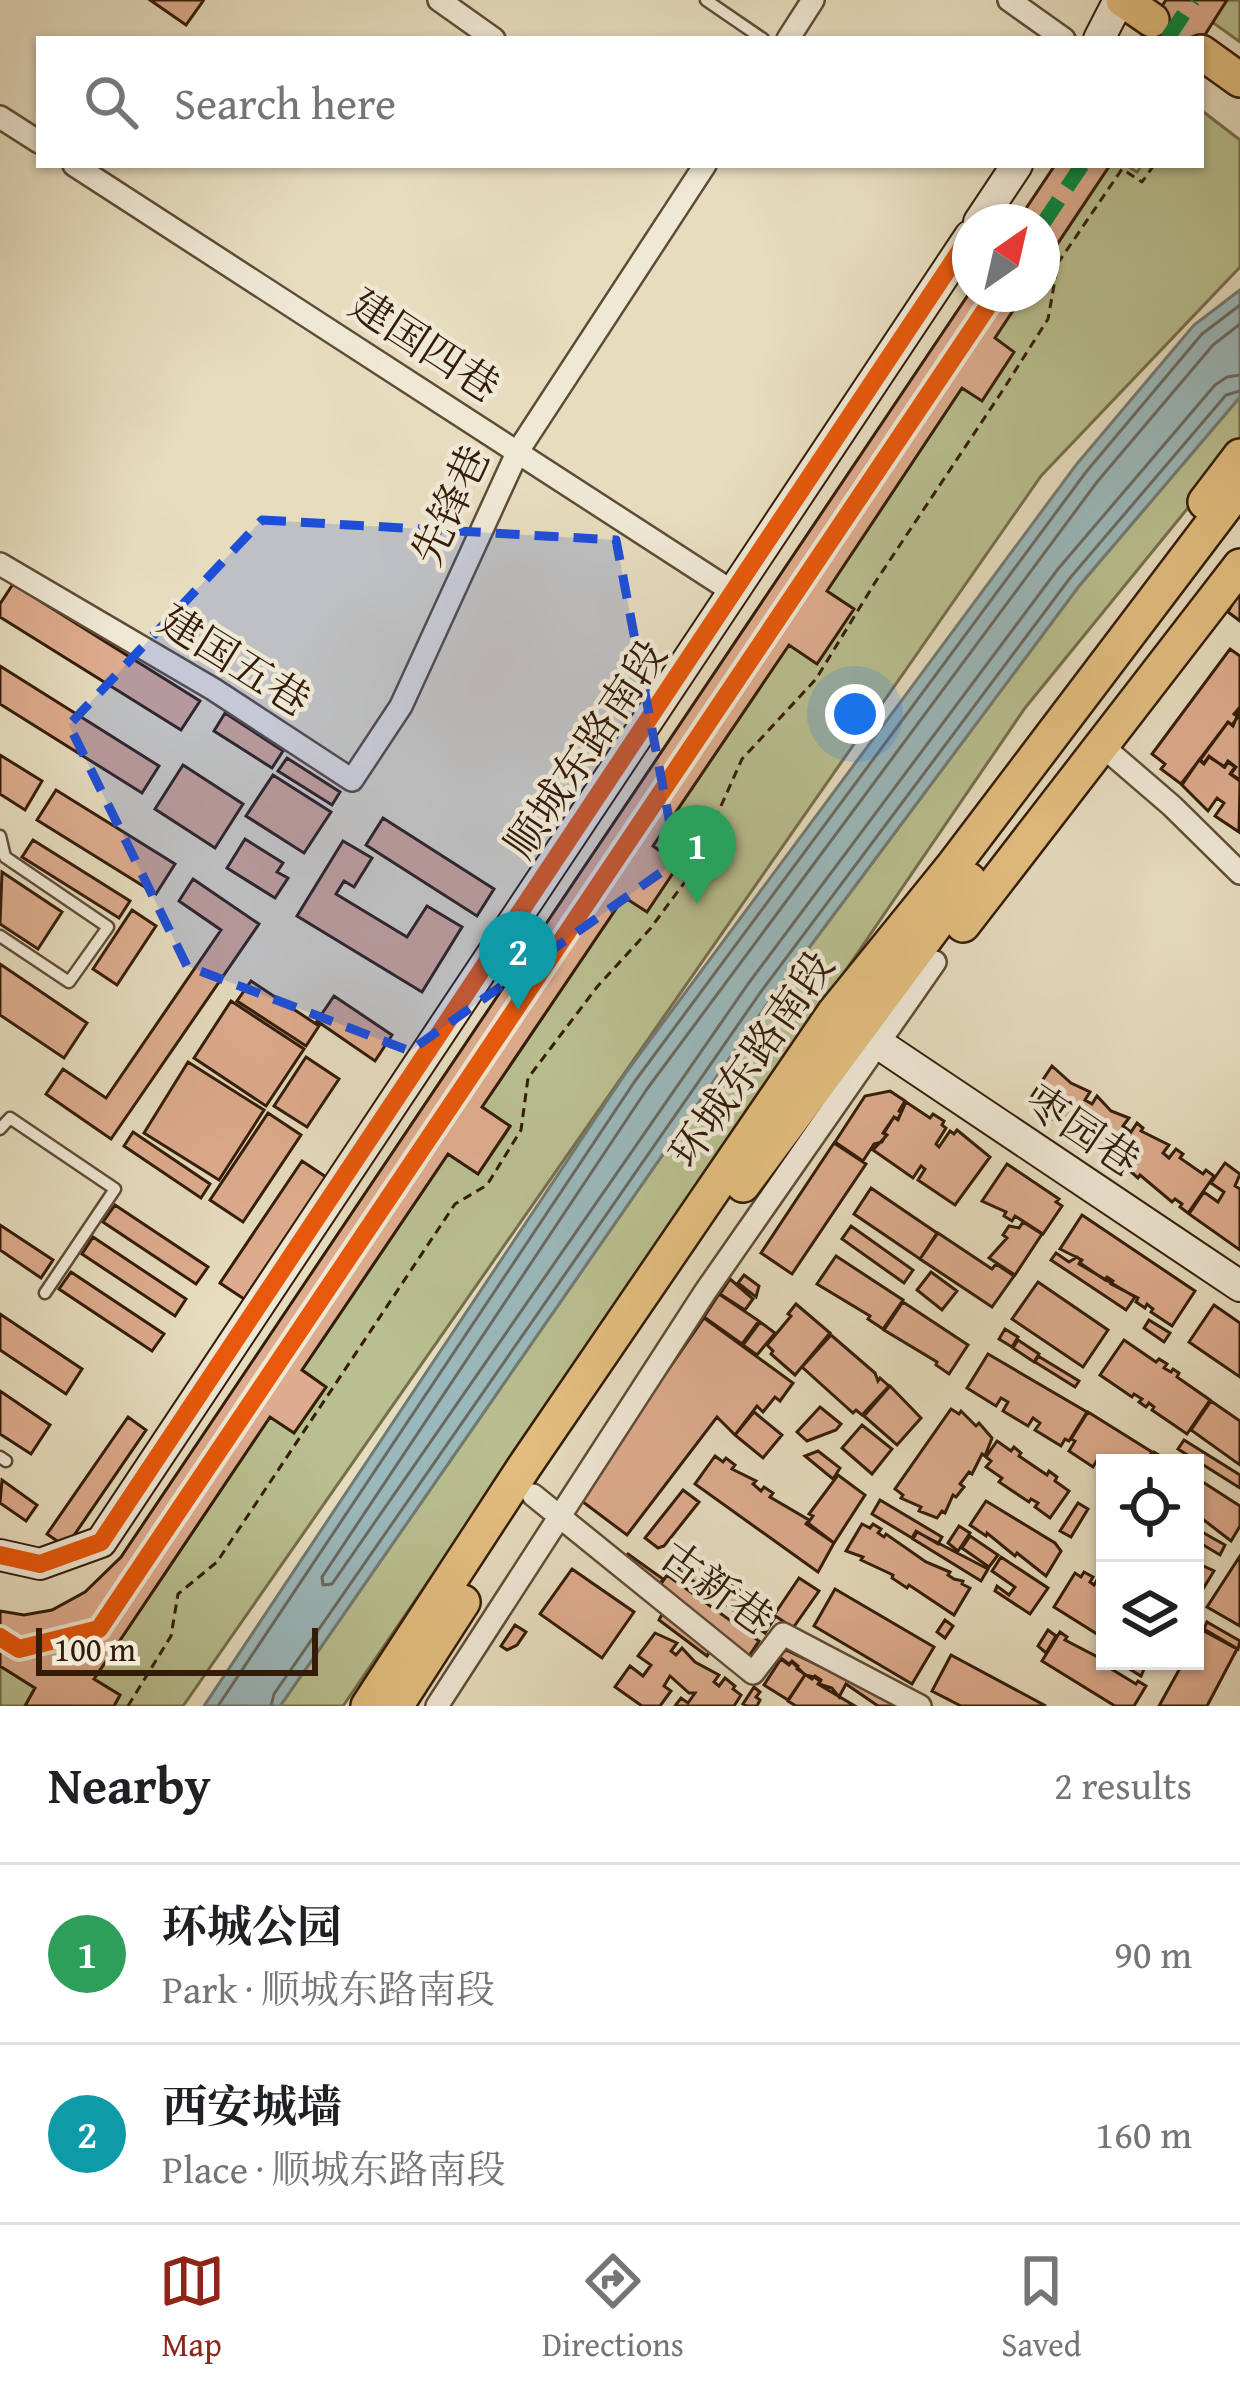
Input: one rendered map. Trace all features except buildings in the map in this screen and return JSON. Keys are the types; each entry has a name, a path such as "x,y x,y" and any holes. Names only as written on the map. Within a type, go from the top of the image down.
{"main road":[{"path":"1121,0 1152,20"},
{"path":"1204,54 1240,80"},
{"path":"858,1028 1037,717 1240,456"},
{"name":"环城东路南段","path":"368,1706 524,1467 858,1028 953,866 1240,487"},
{"name":"环城东路南段","path":"396,1706 674,1280 1240,515"},
{"path":"858,1028 935,962 1240,566"}],"street":[{"path":"439,0 490,36"},
{"path":"790,36 813,0"},
{"path":"1009,0 1060,36"},
{"path":"1101,36 1121,0"},
{"path":"0,117 36,140"},
{"name":"建国四巷","path":"79,168 733,592"},
{"path":"992,204 1015,168"},
{"name":"先锋巷","path":"400,706 518,451 701,172"},
{"name":"顺城东路南段","path":"0,1555 40,1564 101,1542 952,263"},
{"name":"建国五巷","path":"1,567 213,689 352,780 400,706"},
{"path":"1100,744 1240,873"},
{"path":"436,1706 705,1292 858,1028"},
{"name":"枣园巷","path":"858,1028 1240,1286"},
{"name":"古新巷","path":"532,1495 753,1672 783,1634 920,1706"}],"lane":[{"path":"706,0 759,36"},
{"path":"0,836 5,857 108,927 69,982 0,936"},
{"path":"0,1129 10,1118 115,1189 45,1293"}],"path":[{"path":"128,1706 171,1636 178,1594 217,1562 455,1204 487,1185 521,1130 528,1078 691,875 742,759 816,680 1048,319 1058,262 1122,170 1142,182 1152,168"}],"highlighted area":[{"path":"262,520 616,540 677,861 410,1051 187,966 69,725"}],"green space":[{"path":"1227,0 1240,0 1240,42 1212,22"},
{"path":"1204,112 1240,140 1240,267 1041,476 183,1706 114,1706 120,1695 94,1679 270,1417 294,1433 326,1387 302,1370 448,1154 478,1174 510,1127 482,1107 624,897 647,911 679,864 653,846 1012,312 1060,312 1060,240 1108,168 1137,172 1140,168 1204,168"},
{"path":"1240,397 1240,444 1025,708 343,1706 280,1706 770,1000 1079,586"},
{"path":"0,1666 35,1688 25,1706 0,1706"}],"water":[{"path":"1240,290 1240,397 1079,586 770,1000 280,1706 204,1706 625,1074 1076,465 1194,325"}],"tunnel":[{"path":"1152,20 1176,36"}],"marked path":[{"path":"1169,36 1193,0"},
{"path":"1056,204 1080,168"}],"cycle path":[{"path":"0,1555 40,1564 101,1542 952,263"},
{"path":"0,1637 19,1649 99,1629 984,312"}],"place":[{"name":"环城公园","path":"697,904"},
{"name":"西安城墙","path":"518,1010"}]}
